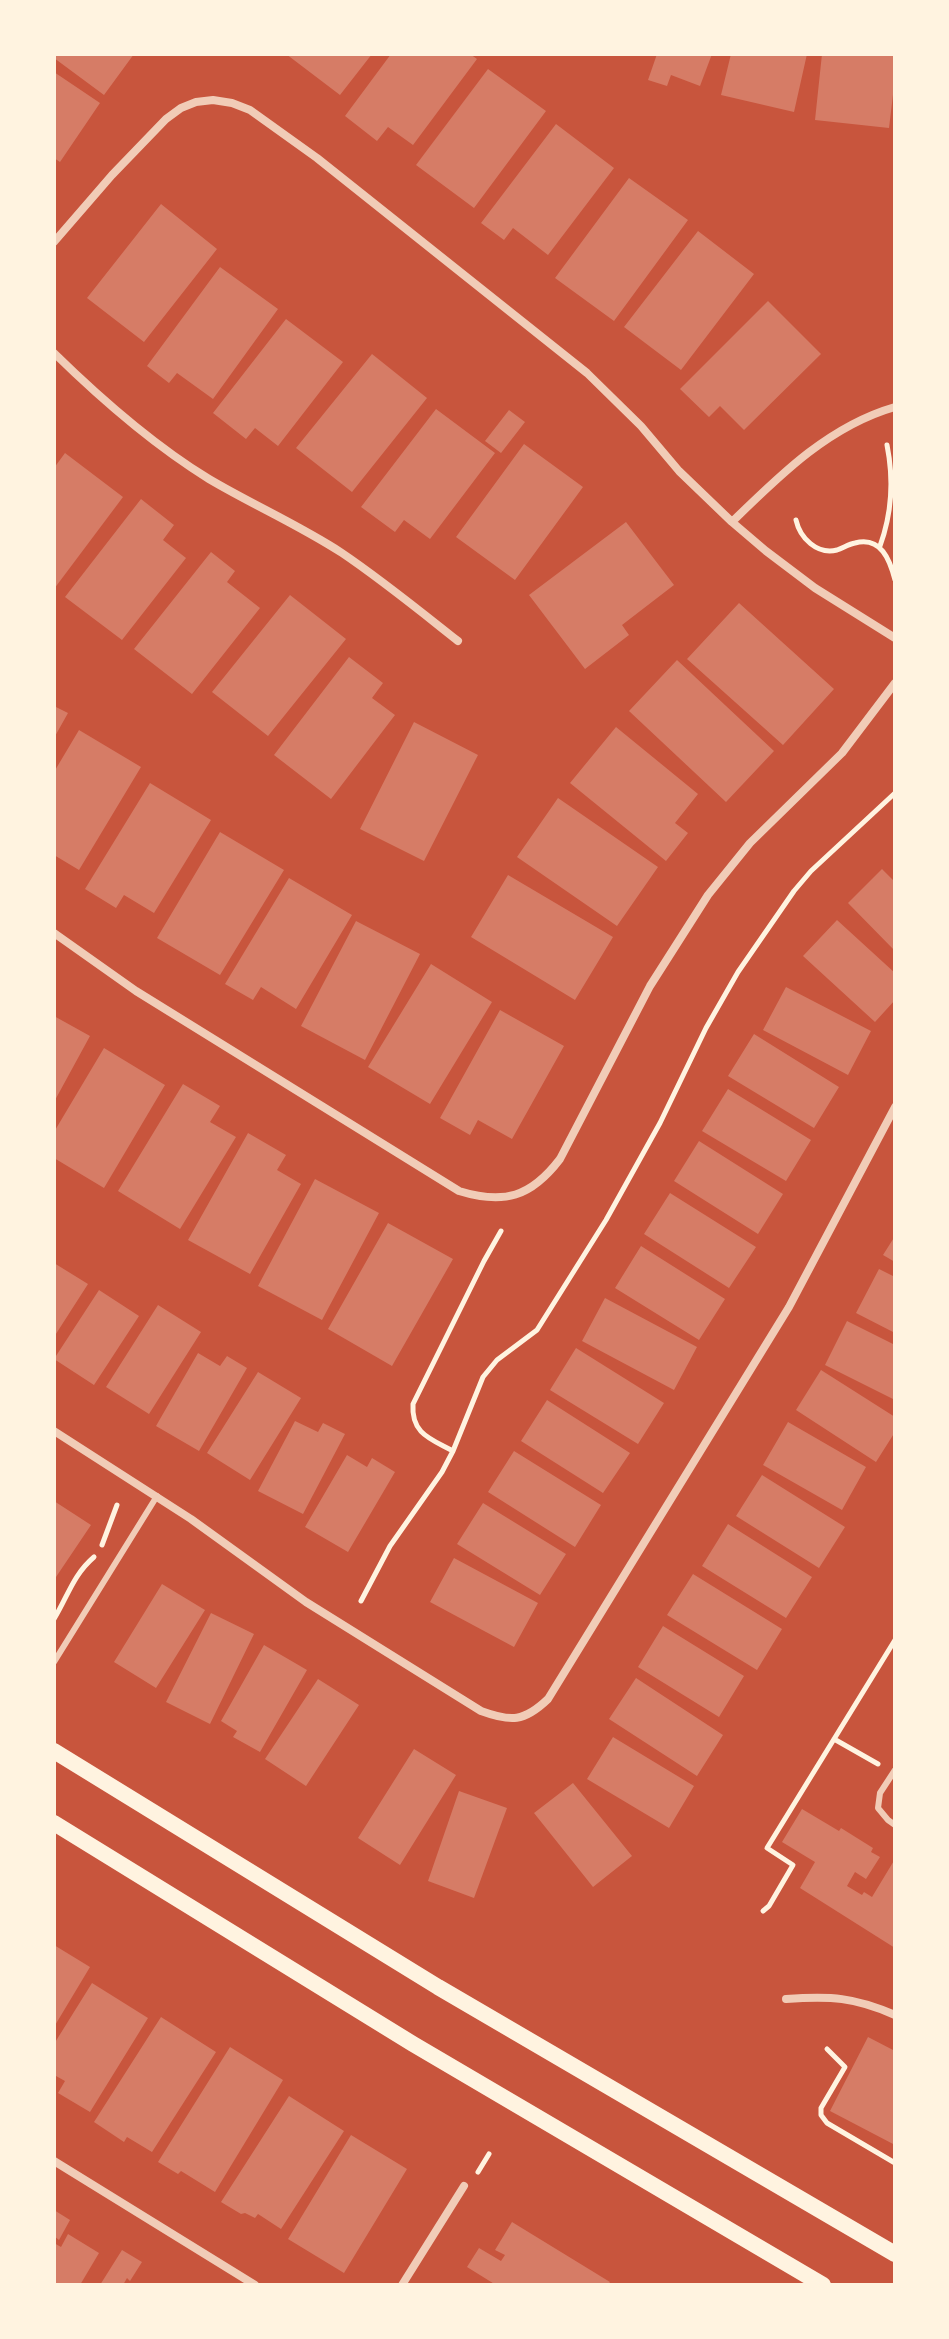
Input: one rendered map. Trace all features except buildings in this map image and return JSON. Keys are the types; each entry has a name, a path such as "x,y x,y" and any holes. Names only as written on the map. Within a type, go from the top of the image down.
{"main road":[{"path":"54,1751 438,1987 895,2254"},
{"path":"54,1823 413,2044 823,2285"}],"street":[{"path":"54,242 112,175 166,119 181,108 213,100 241,106 266,120 317,158 587,373 632,417 679,471 732,522 807,582 895,638"},
{"path":"54,353 112,406 175,456 219,484 310,533 396,592 458,641"},
{"path":"732,522 811,450 863,419 895,407"},
{"path":"54,933 136,991 459,1191 497,1199 515,1195 534,1187 560,1159 650,986 708,895 750,843 842,753 895,683"},
{"path":"54,1431 157,1496 295,1595 387,1653 481,1711 501,1718 517,1719 535,1712 548,1699 757,1363 816,1259 895,1107"},
{"path":"786,1999 852,1999 895,2015"},
{"path":"54,2161 255,2285"},
{"path":"402,2285 467,2184"}],"lane":[{"path":"54,1662 157,1496"},
{"path":"895,1770 880,1793 878,1808 895,1825"}],"path":[{"path":"880,546 891,500 891,466 887,445"},
{"path":"796,520 802,537 824,550 835,551 859,542 880,546 887,555 895,580"},
{"path":"361,1601 390,1546 429,1492 453,1451 483,1377 497,1360 537,1330 606,1220 738,972 811,871 895,793"},
{"path":"453,1451 425,1436 416,1426 413,1404 501,1231"},
{"path":"54,1619 75,1577 102,1544 117,1505"},
{"path":"763,1911 793,1865 767,1848 895,1640"},
{"path":"834,1739 878,1764"},
{"path":"827,2049 845,2067 821,2108 821,2115 827,2123 895,2163"},
{"path":"467,2184 489,2154"}]}
